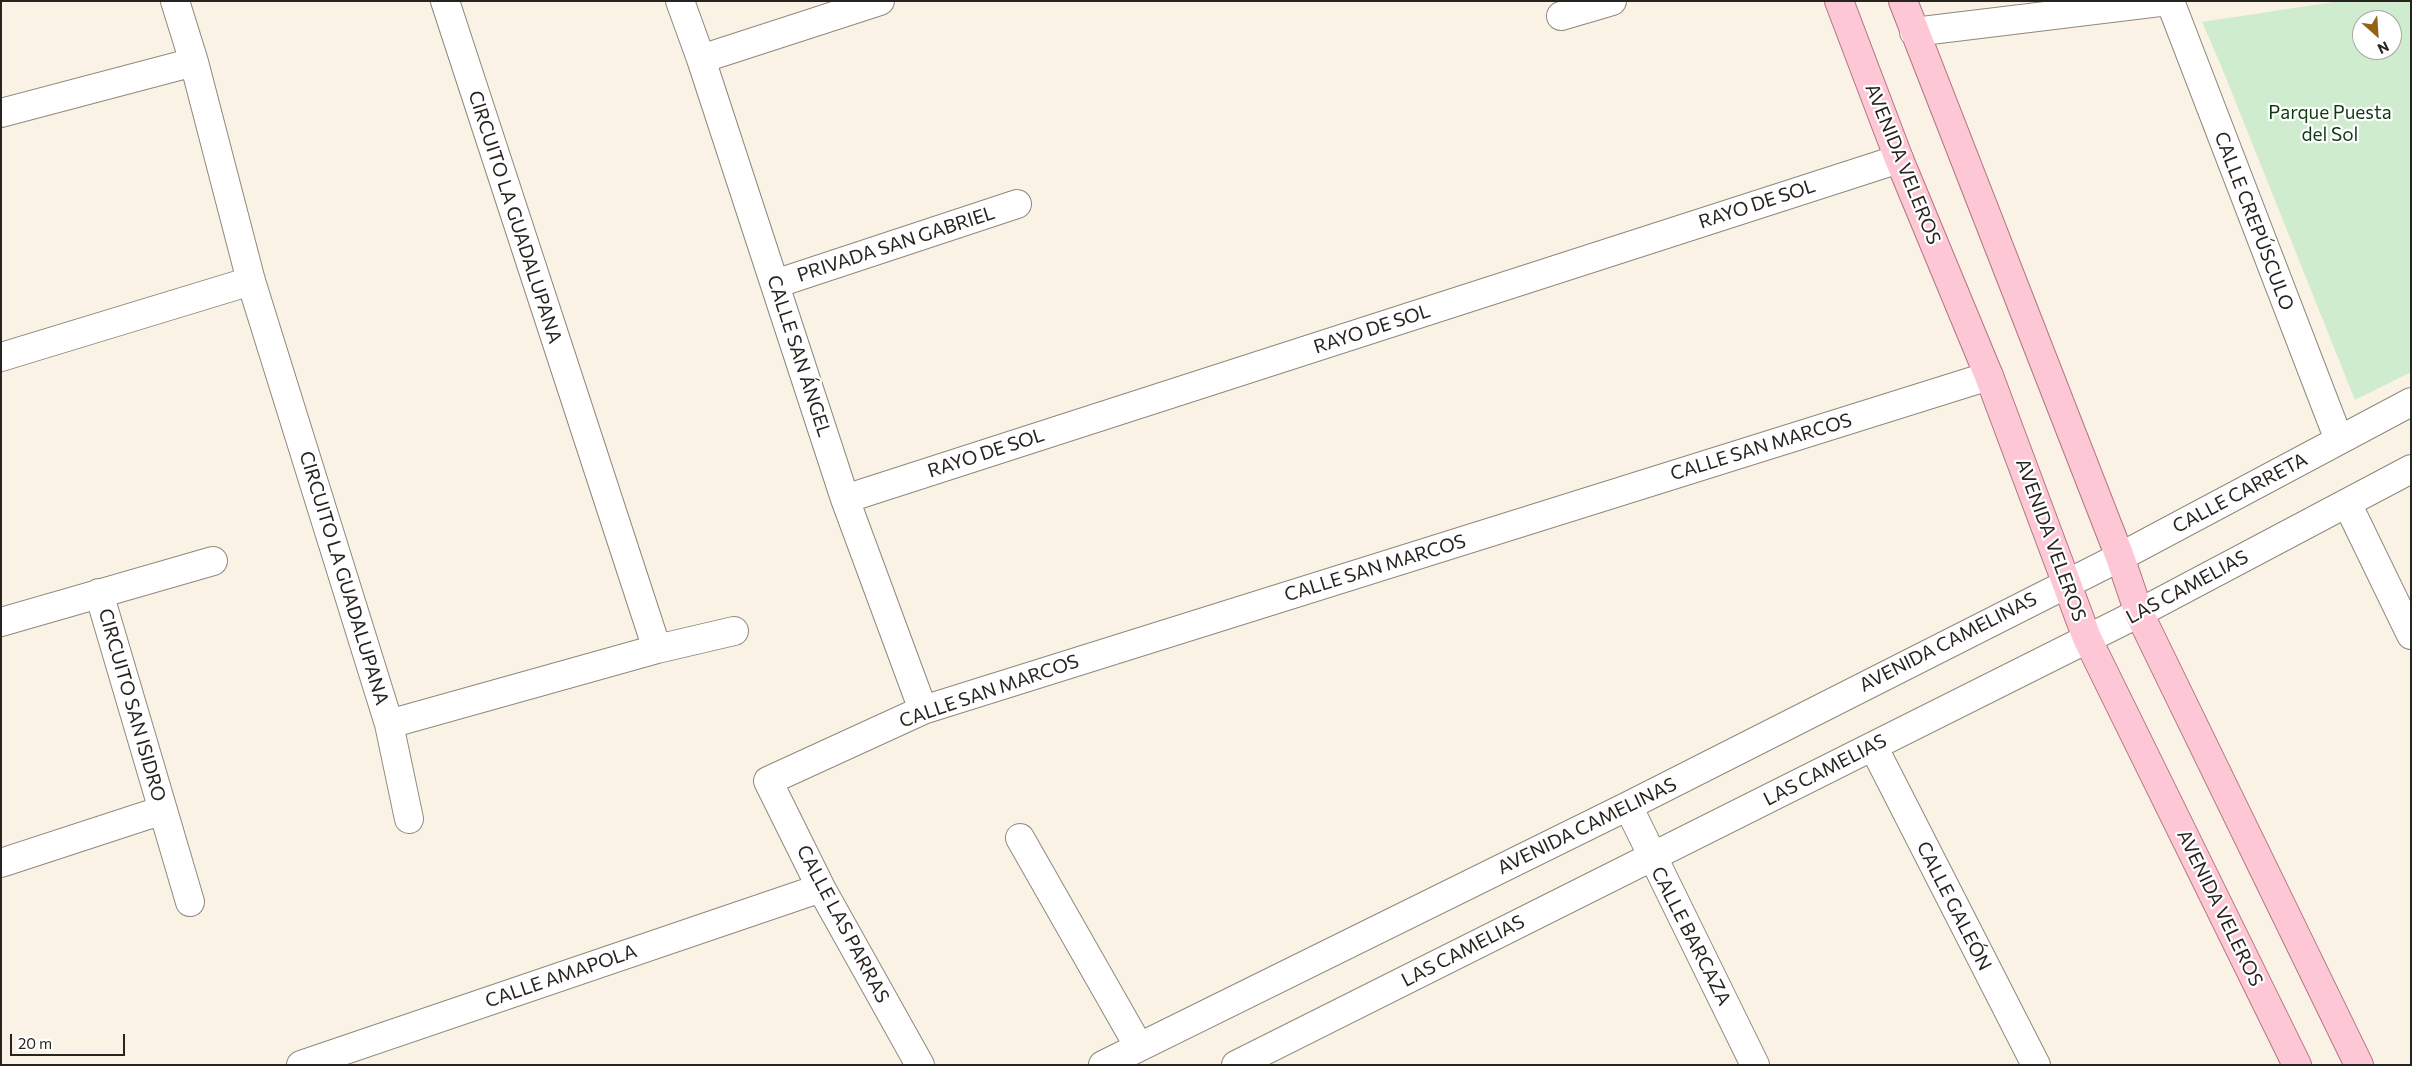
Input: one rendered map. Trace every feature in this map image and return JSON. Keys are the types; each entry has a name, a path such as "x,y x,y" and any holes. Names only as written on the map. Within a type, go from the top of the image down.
{"main road":[{"name":"AVENIDA VELEROS","path":"1840,1 1899,159 1989,376 2088,638 2296,1065"},
{"path":"1903,1 2120,557 2139,613 2360,1065"}],"street":[{"name":"CIRCUITO LA GUADALUPANA","path":"175,1 194,62 251,281 389,724 657,649 445,1"},
{"name":"CALLE SAN ÁNGEL","path":"680,1 702,60 776,284 844,499 923,710"},
{"path":"702,60 880,1"},
{"path":"1561,16 1612,1"},
{"path":"1914,32 2169,1"},
{"name":"CALLE CREPÚSCULO","path":"2169,1 2339,440"},
{"path":"1,114 194,62"},
{"name":"RAYO DE SOL","path":"844,499 1899,159"},
{"name":"PRIVADA SAN GABRIEL","path":"776,284 1016,204"},
{"path":"1,357 251,281"},
{"name":"CALLE SAN MARCOS","path":"768,781 923,710 1989,376"},
{"name":"CALLE CARRETA","path":"2068,581 2120,557 2411,402"},
{"name":"LAS CAMELIAS","path":"1236,1065 2139,613 2411,469"},
{"path":"2347,503 2411,634"},
{"path":"99,592 213,561"},
{"name":"AVENIDA CAMELINAS","path":"1103,1065 1628,806 2068,581"},
{"name":"CIRCUITO SAN ISIDRO","path":"1,622 99,592 163,810 1,863"},
{"path":"657,649 734,631"},
{"path":"389,724 409,819"},
{"name":"CALLE GALEÓN","path":"1873,746 2036,1065"},
{"name":"CALLE LAS PARRAS","path":"768,781 821,888 920,1065"},
{"name":"CALLE BARCAZA","path":"1628,806 1651,857 1755,1065"},
{"path":"163,810 190,902"},
{"path":"1020,838 1139,1047"},
{"name":"CALLE AMAPOLA","path":"301,1065 821,888"}],"green space":[{"name":"Parque Puesta del Sol","path":"2340,1 2411,1 2411,372 2355,400 2202,22"}]}
